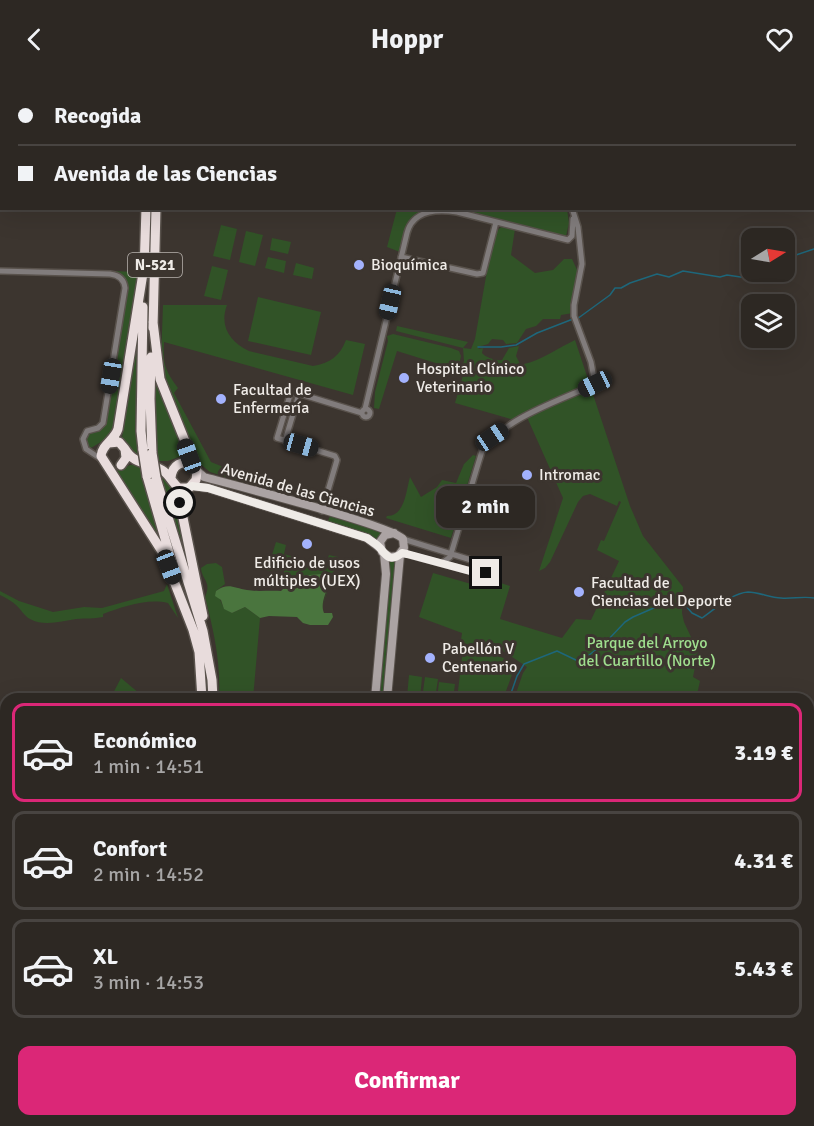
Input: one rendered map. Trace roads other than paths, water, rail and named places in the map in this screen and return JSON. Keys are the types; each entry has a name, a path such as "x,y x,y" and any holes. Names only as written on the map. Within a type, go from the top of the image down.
{"highway":[{"name":"N-521","path":"146,210 141,431 195,635 201,669 202,693"},
{"name":"N-521","path":"147,452 156,210"},
{"path":"144,267 118,429 116,435 101,452 103,461 163,553 195,635"},
{"path":"153,322 160,379 197,479 188,488 180,503 209,641 210,663"},
{"path":"106,445 118,442 136,461 160,468 175,467 183,463 194,468"},
{"path":"121,465 126,459 126,449"},
{"path":"103,461 112,467 136,461"},
{"path":"171,478 175,467"},
{"path":"160,468 177,486 188,488"},
{"name":"N-521","path":"152,477 203,631 210,663 212,693"}],"main road":[{"name":"Avenida de las Ciencias","path":"194,468 204,477 394,533"},
{"name":"Avenida de las Ciencias","path":"188,488 208,488 367,538 382,551"},
{"path":"376,693 386,570 381,541 384,536 394,533 403,539 405,546 401,554 388,693"},
{"path":"382,551 392,558 401,554"}],"street":[{"path":"322,511 337,460 335,456 277,438 290,395 294,392 365,410 408,227 422,214 441,210 568,240 573,231 573,210"},
{"path":"442,562 448,560 482,451 492,437 513,422 595,384 591,362 575,319 574,305 582,264 578,227 573,210"},
{"path":"401,257 477,274 483,273 496,222"},
{"path":"0,271 110,274 117,275 124,282 124,296 103,423 98,428 87,431 82,439 86,448 103,461"},
{"path":"285,441 299,394"},
{"path":"92,452 106,445"},
{"path":"401,554 442,562 481,574 487,572 484,564 403,539"}],"waterway":[{"path":"795,255 814,249"},
{"path":"577,319 610,295 615,288 621,288 657,274 669,277 683,271 720,277 727,275 741,277"},
{"path":"478,347 516,345 537,333 573,319"},
{"path":"511,693 524,664 557,651 580,662 606,642 625,622 663,604 685,605 692,613 702,618 724,602 742,593 752,592 777,598 814,598"}],"place":[{"name":"Bioquímica","path":"359,265"},
{"name":"Hospital Clínico Veterinario","path":"404,378"},
{"name":"Facultad de Enfermería","path":"221,399"},
{"name":"Intromac","path":"527,475"},
{"name":"Edificio de usos múltiples (UEX)","path":"307,544"},
{"name":"Facultad de Ciencias del Deporte","path":"579,592"},
{"name":"Pabellón V Centenario","path":"430,658"}],"park label":[{"name":"Parque del Arroyo del Cuartillo (Norte)","path":"647,652"}]}
